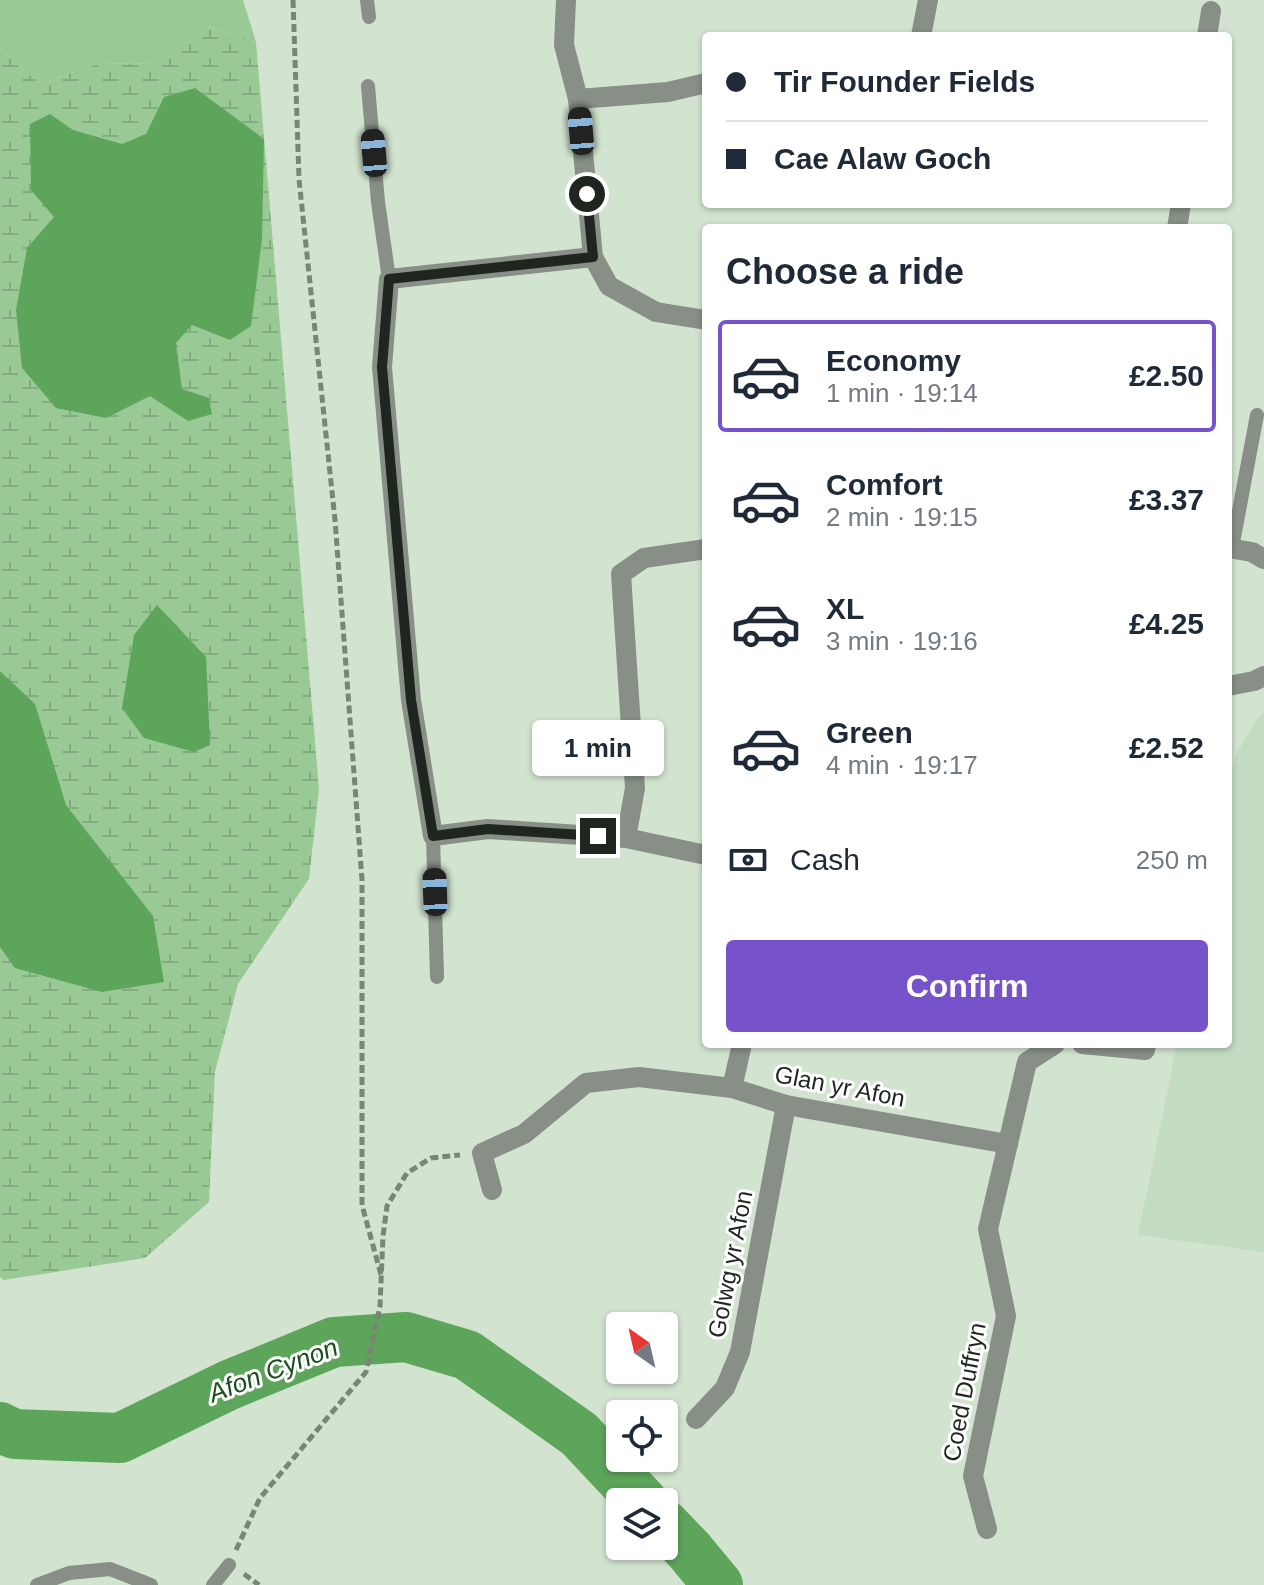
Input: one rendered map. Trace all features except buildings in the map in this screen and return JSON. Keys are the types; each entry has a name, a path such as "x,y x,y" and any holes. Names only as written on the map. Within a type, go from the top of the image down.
{"street":[{"path":"566,0 564,45 578,99 593,257 609,286 656,312 702,319"},
{"path":"922,32 928,0"},
{"path":"1208,32 1211,11"},
{"path":"578,99 668,92 702,84"},
{"path":"593,257 389,279 382,367 411,700 433,836 488,829 626,838 702,854"},
{"path":"1232,548 1252,552 1264,559"},
{"path":"626,838 635,788 621,574 644,558 702,550"},
{"path":"1232,685 1264,676"},
{"path":"732,1088 741,1048"},
{"name":"Coed Duffryn","path":"987,1529 973,1476 1006,1316 988,1229 1027,1062 1049,1048"},
{"name":"Glan yr Afon","path":"482,1153 524,1134 586,1083 639,1077 732,1088 786,1105 1008,1144"},
{"name":"Golwg yr Afon","path":"696,1419 725,1388 740,1352 786,1105"},
{"path":"482,1153 492,1190"}],"lane":[{"path":"367,0 369,17"},
{"path":"368,86 378,202 389,279"},
{"path":"1232,538 1257,415"},
{"path":"433,836 437,977"},
{"path":"213,1585 229,1565"},
{"path":"37,1585 69,1573 110,1569 151,1585"}],"path":[{"path":"293,0 299,179 335,520 362,880 362,1205 381,1275"},
{"path":"259,1585 229,1565 260,1498 366,1372 380,1306 387,1206 407,1173 431,1158 482,1153"}],"shaded area":[{"path":"195,88 264,139 262,239 251,326 230,340 192,325 176,343 182,389 209,398 212,414 188,421 150,396 106,418 56,408 22,368 16,310 27,248 54,217 31,190 30,124 50,114 73,130 122,144 146,134 164,97"},
{"path":"157,605 206,657 210,745 194,752 144,738 122,708 134,635"},
{"path":"0,671 35,704 66,805 153,916 164,982 102,992 15,968 0,947"},
{"path":"1264,713 1264,1252 1138,1235 1176,1048 1232,1048 1232,771 1235,756"}],"green space":[{"path":"0,0 243,0 256,42 209,27 159,63 98,64 40,84 0,49"},
{"path":"209,27 256,42 319,789 309,879 238,984 215,1072 209,1202 145,1258 4,1280 0,1277 0,49 40,84 98,64 159,63"}],"waterway":[{"name":"Afon Cynon","path":"0,1427 14,1434 120,1438 229,1385 334,1342 406,1337 467,1355 579,1434 630,1488"},
{"name":"Afon Cynon","path":"678,1539 718,1585"}],"route":[{"path":"587,194 593,257 389,279 382,367 411,700 433,836 488,829 598,836"}]}
